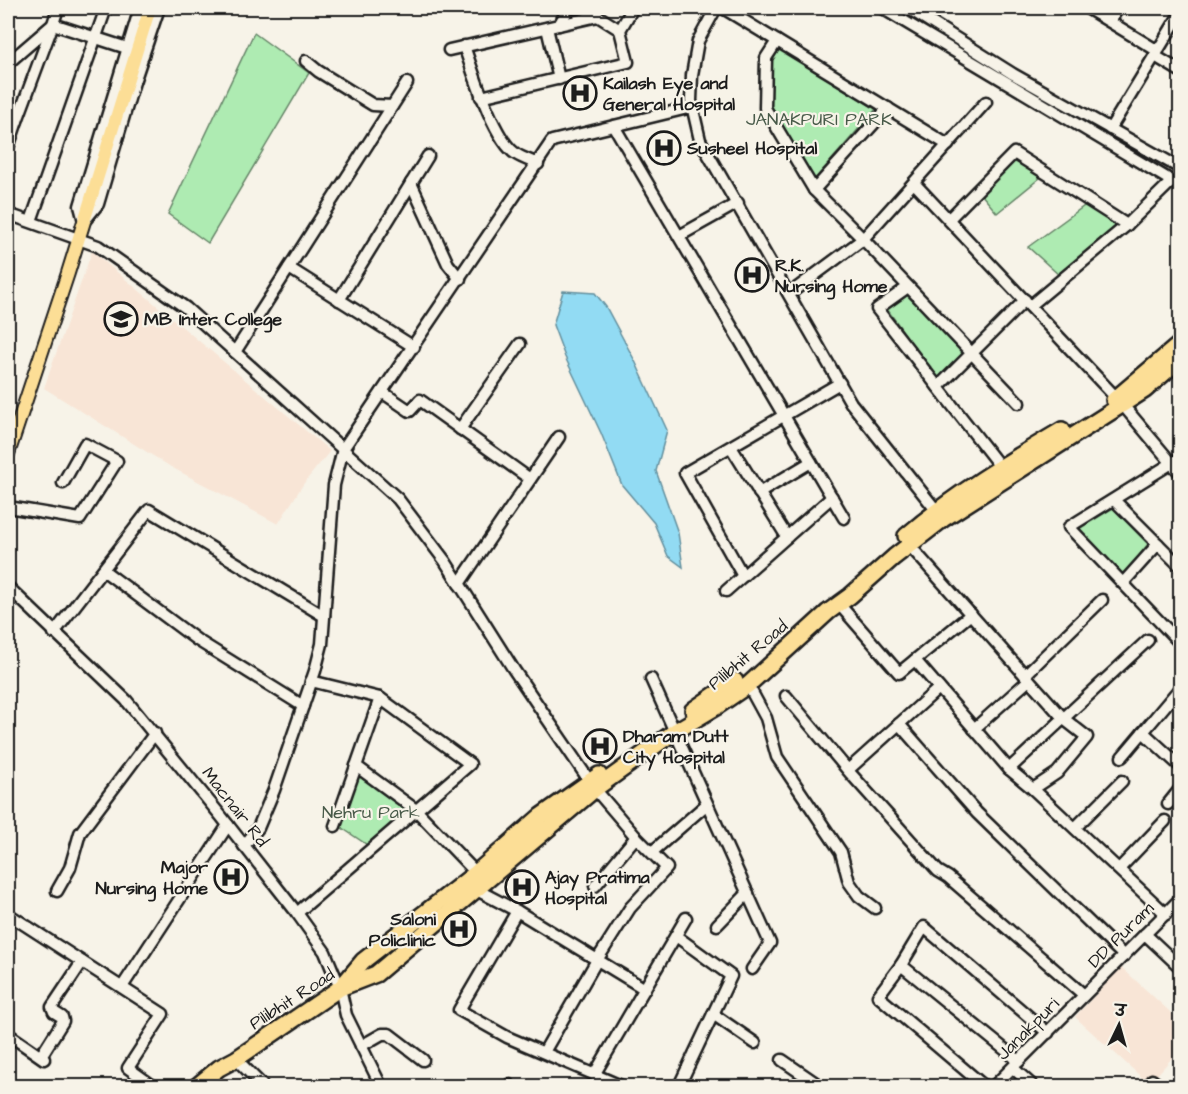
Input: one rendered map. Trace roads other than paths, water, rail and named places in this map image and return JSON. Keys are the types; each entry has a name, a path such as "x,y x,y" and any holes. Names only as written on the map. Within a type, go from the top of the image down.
{"highway":[{"path":"1119,401 1180,344"},
{"name":"Pilibhit Road","path":"204,1084 219,1068 236,1059 340,988 363,961 479,881 592,785 672,728 716,707 748,685 838,603 850,596 910,546 939,515 1004,471 1119,401 1145,390 1180,359"},
{"path":"672,728 740,678 939,515"}],"main road":[{"path":"8,454 12,424 68,273 150,8"}],"street":[{"path":"8,148 12,119 58,8"},
{"path":"31,221 106,8"},
{"path":"84,221 80,206 140,8"},
{"path":"84,221 98,204 134,82 159,8"},
{"path":"559,79 553,27 569,8"},
{"path":"481,97 628,62 620,30 585,8"},
{"path":"620,30 633,8"},
{"path":"716,8 698,41 692,75 692,107 700,140 851,403 939,515"},
{"path":"723,8 948,145"},
{"path":"882,8 1176,184 1028,303 938,387"},
{"path":"908,8 1014,74 1180,168"},
{"path":"1087,8 1110,21 1180,72"},
{"path":"1110,21 1118,8"},
{"path":"1110,129 1180,14"},
{"path":"449,50 598,16"},
{"path":"53,24 127,48"},
{"path":"8,63 53,24"},
{"path":"777,40 766,58 765,108 814,190 1019,403"},
{"path":"464,46 481,97 505,143 515,154 538,164"},
{"path":"306,61 373,105 392,106"},
{"path":"236,352 407,83"},
{"path":"789,294 863,239 986,102"},
{"path":"244,846 258,828 274,790 322,644 334,485 343,449 552,141 692,107"},
{"path":"814,190 888,108"},
{"path":"614,126 844,518"},
{"path":"948,219 1014,153 1127,225"},
{"path":"339,300 428,156"},
{"path":"411,183 448,264 460,279"},
{"path":"914,183 1176,461 1180,473"},
{"path":"679,236 738,203"},
{"path":"8,214 98,246 186,308 398,499 445,561 514,670 592,785 636,837 667,868 630,908 544,1052"},
{"path":"289,268 414,347"},
{"path":"908,286 877,309 1004,471"},
{"path":"460,429 520,344"},
{"path":"743,576 686,473 840,383"},
{"path":"382,392 410,411 420,400 530,479"},
{"path":"459,584 559,436"},
{"path":"8,507 80,519 117,461 85,444 63,483"},
{"path":"731,447 787,537"},
{"path":"1176,461 1069,527 1180,643"},
{"path":"759,493 811,462"},
{"path":"726,591 832,497"},
{"path":"1114,500 1180,566"},
{"path":"54,633 149,510 324,616"},
{"path":"1123,583 1158,544"},
{"path":"910,546 1064,719 1087,737 1057,773 1033,789"},
{"path":"103,570 197,640 303,706"},
{"name":"Macnair Rd","path":"8,587 126,700 155,733 297,913 325,952 340,988 346,1015 381,1086"},
{"path":"975,729 1102,600"},
{"path":"838,603 899,673 971,614"},
{"path":"1009,769 1148,640"},
{"path":"915,660 1009,769 1166,914"},
{"path":"651,679 770,943 752,969"},
{"path":"297,913 470,764 380,698 311,681"},
{"path":"748,685 766,718 777,757 842,852 849,882 859,896 875,908"},
{"path":"848,770 939,688"},
{"path":"1122,757 1180,688"},
{"path":"786,696 938,871 948,877 1084,995"},
{"path":"335,826 380,698"},
{"path":"899,724 978,813 1124,956"},
{"path":"1143,732 1180,766"},
{"path":"57,891 70,868 80,833 155,733"},
{"path":"356,766 416,810 479,881 517,911 645,989"},
{"path":"1075,828 1122,781"},
{"path":"1168,804 1180,789"},
{"path":"652,852 707,804"},
{"path":"1119,869 1165,821"},
{"path":"122,987 228,825"},
{"path":"595,886 636,837"},
{"path":"717,925 748,893"},
{"name":"DD Puram","path":"1084,995 1180,899"},
{"path":"517,911 459,1010 507,1037 621,1086"},
{"path":"8,914 163,1014 128,1068 153,1086"},
{"path":"594,1075 686,918"},
{"path":"984,1086 878,996 901,965 924,927 1048,1033"},
{"path":"1145,934 1180,967"},
{"path":"676,936 732,976 679,1086"},
{"path":"8,1034 43,1058 63,1021 52,1007 82,962"},
{"path":"901,965 1016,1065 1033,1086"},
{"name":"Janakpuri","path":"994,1086 1084,995"},
{"path":"713,1014 755,1043"},
{"path":"361,1046 382,1034 389,1034 423,1060"},
{"path":"236,1059 263,1086"},
{"path":"782,1060 820,1086"}],"water":[{"path":"563,291 595,293 606,307 635,361 667,430 656,471 678,533 683,567 668,556 654,523 622,485 601,433 565,357 553,325"}],"place":[{"name":"Kailash Eye and General Hospital","path":"580,93"},
{"name":"Susheel Hospital","path":"664,148"},
{"name":"R.K. Nursing Home","path":"752,275"},
{"name":"MB Inter College","path":"121,319"},
{"name":"Dharam Dutt City Hospital","path":"600,746"},
{"name":"Major Nursing Home","path":"231,877"},
{"name":"Ajay Pratima Hospital","path":"522,887"},
{"name":"Saloni Policlinic","path":"459,929"}],"park label":[{"name":"JANAKPURI PARK","path":"819,119"},
{"name":"Nehru Park","path":"371,812"}]}
